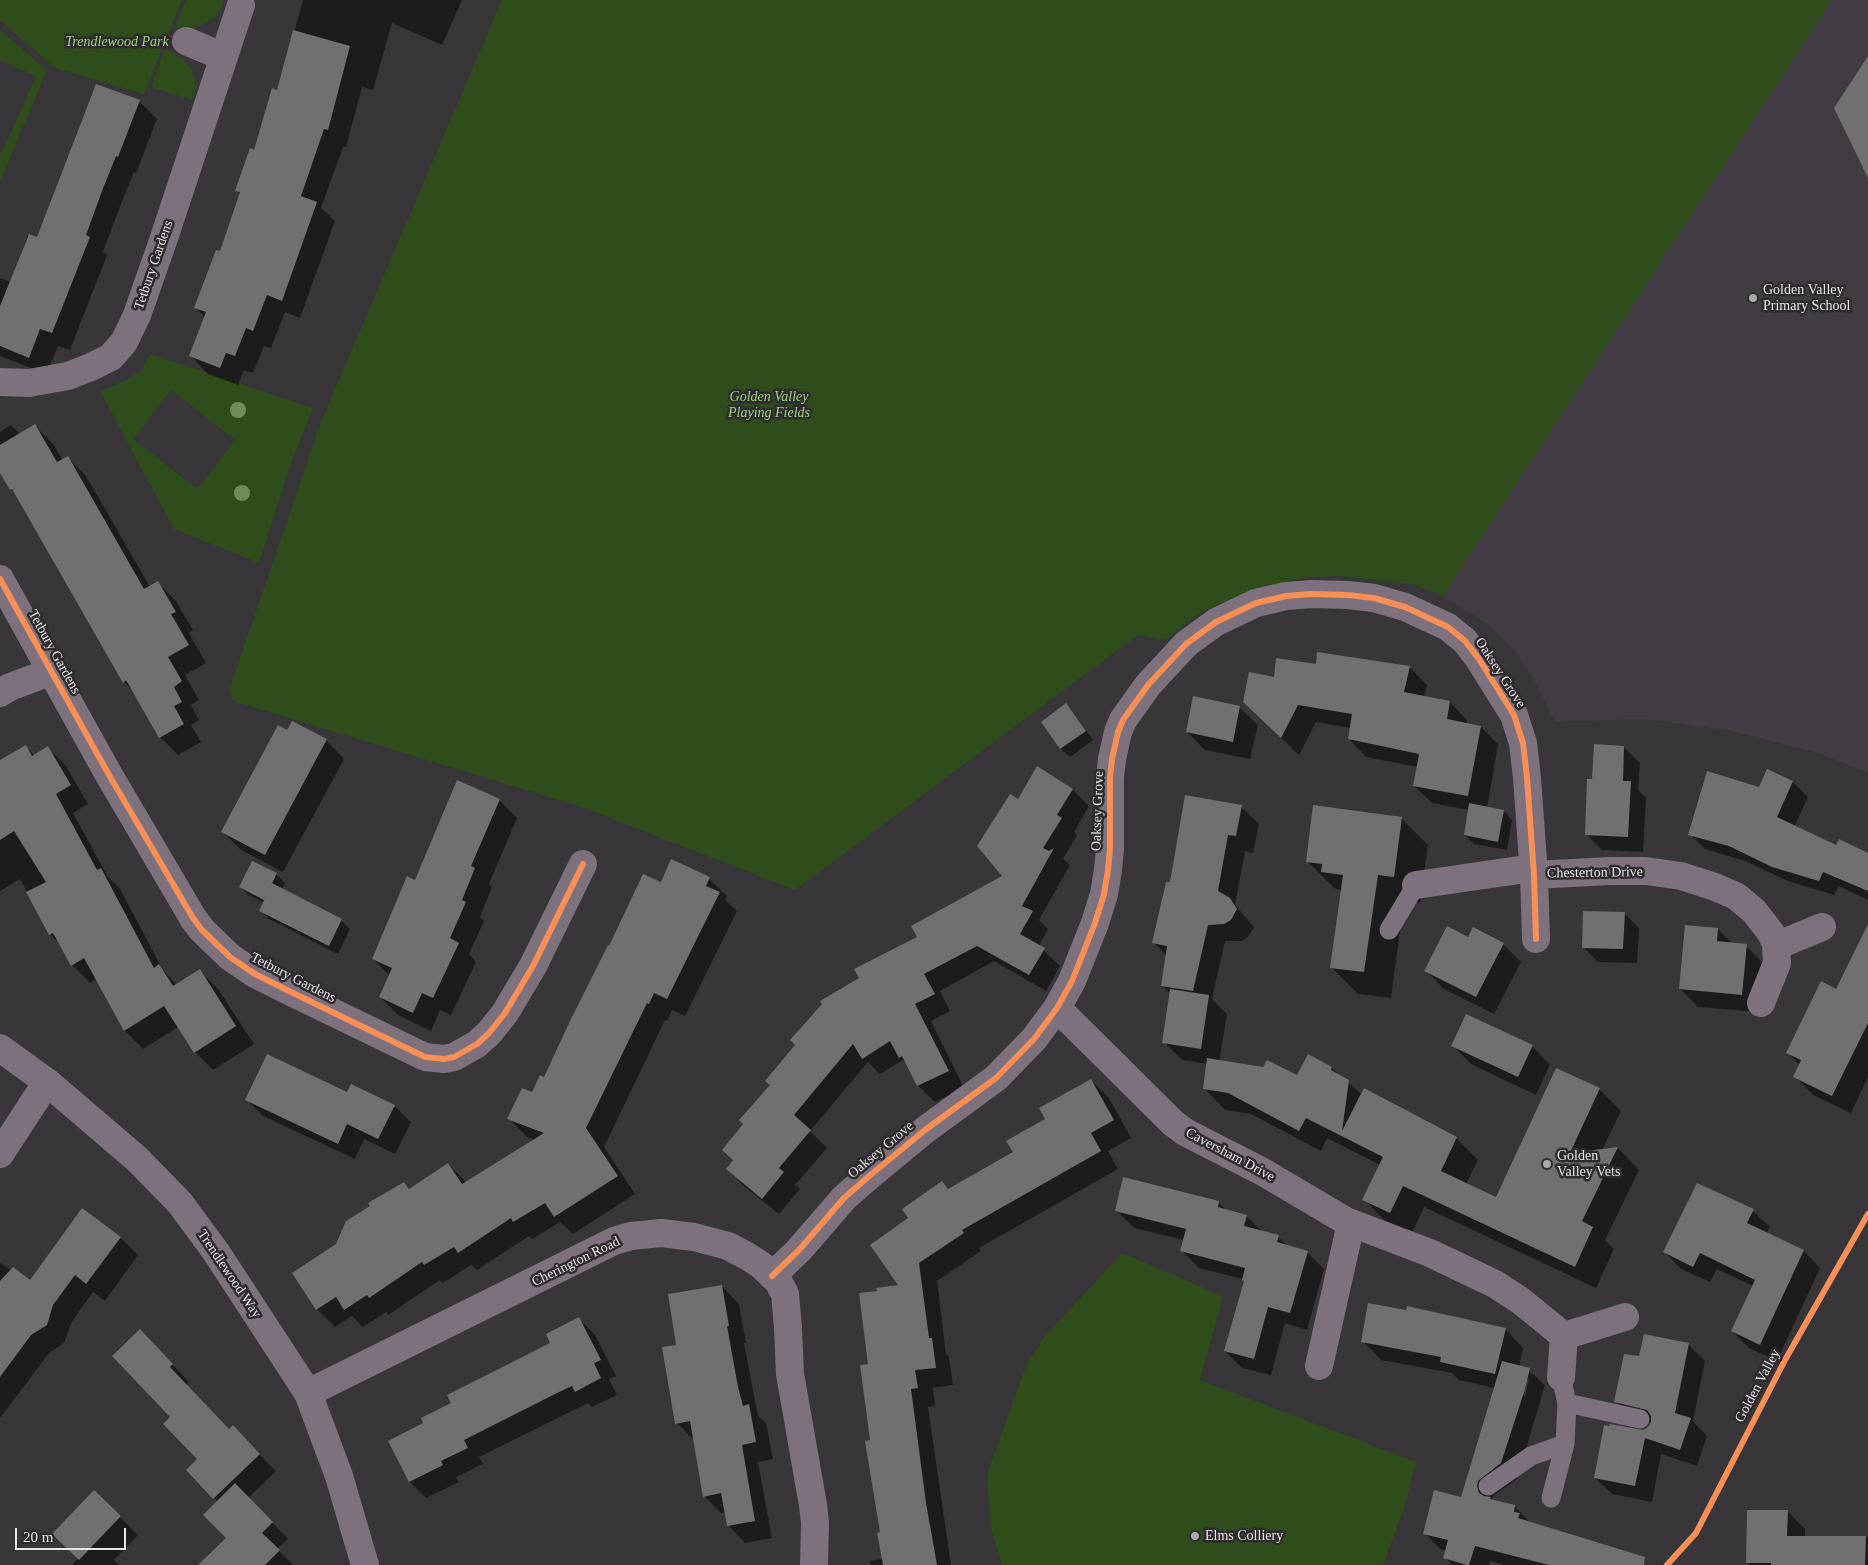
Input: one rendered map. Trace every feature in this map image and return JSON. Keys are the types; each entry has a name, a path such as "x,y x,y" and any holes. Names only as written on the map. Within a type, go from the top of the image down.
{"street":[{"name":"Tetbury Gardens","path":"0,382 29,383 68,376 111,357 124,342 137,315 164,238 241,5"},
{"path":"186,41 224,57"},
{"name":"Tetbury Gardens","path":"0,579 50,672 193,918 202,930 230,958 255,974 425,1057 444,1059 465,1051 489,1033 501,1018 533,966 583,864"},
{"name":"Oaksey Grove","path":"772,1276 844,1198 925,1130 996,1078 1034,1039 1057,1008 1072,982 1104,894 1110,849 1112,759 1118,732 1123,720 1148,684 1186,644 1216,622 1256,604 1286,596 1311,594 1374,598 1405,607 1434,619 1448,627 1465,641 1497,686 1514,715 1519,729 1527,778 1534,871 1536,940"},
{"name":"Tetbury Gardens","path":"0,693 10,687 50,672"},
{"name":"Chesterton Drive","path":"1534,871 1627,870 1671,874 1705,883 1730,893 1746,903 1764,924 1774,939 1776,946"},
{"path":"1416,885 1534,871"},
{"path":"1761,1003 1777,962 1776,946 1822,927"},
{"name":"Caversham Drive","path":"1057,1008 1173,1123 1185,1132 1263,1172 1351,1223 1430,1253 1496,1284 1522,1301 1564,1336"},
{"name":"Trendlewood Way","path":"0,1048 47,1082 137,1159 180,1203 216,1252 308,1393 339,1476 365,1565"},
{"path":"0,1154 47,1082"},
{"path":"1319,1366 1351,1223"},
{"name":"Cherington Road","path":"308,1393 614,1242 631,1236 661,1233 676,1234 719,1243 736,1249 747,1256 772,1276 782,1287 787,1309 790,1374 813,1505 815,1523 814,1565"},
{"path":"1564,1390 1564,1336 1625,1317"}],"lane":[{"path":"1389,930 1416,885"},
{"path":"1552,1498 1565,1444 1564,1390 1640,1419"},
{"path":"1488,1486 1531,1456 1565,1444"}],"shaded area":[{"name":"Golden Valley Primary School","path":"1832,0 1868,0 1868,773 1818,753 1727,730 1642,719 1555,722 1536,683 1516,652 1489,625 1443,596"}],"green space":[{"name":"Trendlewood Park","path":"0,0 182,0 144,94 55,68 0,20"},
{"path":"186,0 224,1 214,18 196,27 175,27"},
{"name":"Golden Valley Playing Fields","path":"502,0 1832,0 1443,596 1413,584 1341,576 1301,578 1247,592 1199,613 1165,640 1138,635 795,890 582,807 233,701 229,690 321,422"},
{"path":"0,30 47,70 0,181 0,152 2,152 36,76 0,60"},
{"path":"165,49 182,58 192,70 196,86 192,100 151,87"},
{"path":"150,354 313,408 291,463 259,563 174,529 100,391 126,380 141,371","holes":["171,390 235,440 197,489 133,439"]},
{"path":"1122,1253 1223,1296 1200,1380 1416,1462 1405,1505 1383,1565 1002,1565 991,1528 987,1474 1026,1366 1044,1337"}],"building":[{"path":"293,30 350,46 328,130 324,129 301,196 317,202 282,301 267,295 253,331 246,328 235,356 226,353 220,368 189,356 206,312 194,308 216,250 220,251 240,192 235,191 250,148 254,150 272,88 277,90"},
{"path":"1868,56 1868,178 1834,108"},
{"path":"96,84 140,100 118,157 116,156 102,191 86,235 90,237 52,333 40,329 29,358 0,346 0,306 29,234 37,237"},
{"path":"35,424 57,462 68,456 144,589 158,581 176,612 171,614 189,645 168,657 182,681 174,687 182,702 174,706 184,724 159,738 126,680 123,683 12,489 10,490 0,473 0,445"},
{"path":"1317,652 1410,666 1404,692 1450,701 1447,719 1481,726 1468,796 1413,786 1419,754 1348,739 1352,714 1298,705 1281,738 1243,702 1249,672 1274,677 1276,658 1316,664"},
{"path":"1193,696 1240,706 1233,742 1186,732"},
{"path":"1066,703 1086,731 1060,749 1041,722"},
{"path":"292,721 327,739 265,855 221,832 278,725 287,730"},
{"path":"1594,744 1624,746 1623,781 1631,781 1628,837 1585,835 1587,779 1592,779"},
{"path":"26,745 32,756 48,746 71,785 56,794 97,870 101,868 154,968 159,964 173,986 200,969 236,1026 194,1053 164,1006 124,1031 84,958 71,966 53,933 49,935 26,892 46,882 14,831 0,840 0,760"},
{"path":"1037,766 1073,789 1057,815 1062,818 1043,848 1049,851 1054,848 1022,906 1033,911 1020,934 1045,948 1029,975 977,946 924,974 935,994 915,1004 949,1071 917,1086 902,1056 899,1058 890,1041 862,1059 853,1044 794,1115 811,1130 779,1168 784,1172 762,1199 726,1169 733,1160 722,1150 743,1124 739,1120 770,1085 765,1081 795,1045 790,1040 822,1004 820,1001 859,978 854,969 917,937 911,926 1002,876 977,846 1010,794 1018,799"},
{"path":"1767,769 1793,781 1777,817 1836,845 1839,839 1868,853 1868,891 1823,872 1819,881 1772,867 1729,846 1688,835 1707,771 1759,787"},
{"path":"457,780 500,799 471,866 475,868 462,900 466,902 450,938 459,943 433,998 422,993 413,1013 379,997 392,968 372,959 407,876 415,880"},
{"path":"1185,795 1242,805 1236,836 1228,835 1218,891 1230,898 1237,909 1231,920 1224,924 1208,925 1193,991 1161,986 1167,946 1152,943 1166,882 1170,882"},
{"path":"1469,803 1504,810 1498,842 1464,835"},
{"path":"1313,805 1402,817 1394,877 1378,875 1364,972 1330,968 1343,875 1321,872 1322,864 1306,862"},
{"path":"671,859 710,877 706,886 720,892 667,999 654,993 649,1004 647,1003 586,1128 618,1176 554,1217 545,1203 513,1222 511,1218 458,1253 454,1247 424,1265 422,1262 369,1298 367,1295 344,1310 336,1297 316,1310 292,1273 336,1244 346,1221 370,1206 368,1203 404,1182 409,1189 448,1163 462,1184 544,1133 507,1119 522,1088 532,1092 540,1075 544,1077 643,874 661,882"},
{"path":"252,861 277,873 264,900 239,887"},
{"path":"272,883 342,919 329,946 259,911"},
{"path":"1583,911 1625,912 1623,949 1582,948"},
{"path":"1868,924 1868,1023 1832,1096 1793,1077 1801,1060 1786,1053 1821,981 1836,989"},
{"path":"1685,925 1718,928 1717,941 1747,944 1742,995 1679,989"},
{"path":"1447,926 1468,937 1473,927 1504,943 1476,997 1424,971"},
{"path":"1170,989 1209,995 1201,1049 1162,1043"},
{"path":"1466,1014 1533,1045 1518,1077 1451,1046"},
{"path":"267,1054 347,1092 351,1084 395,1105 378,1139 347,1124 338,1144 245,1100"},
{"path":"1308,1054 1332,1067 1331,1070 1349,1080 1342,1131 1364,1088 1457,1137 1441,1171 1496,1197 1556,1068 1600,1088 1570,1153 1618,1147 1582,1221 1593,1227 1575,1267 1403,1186 1390,1213 1362,1200 1383,1157 1306,1118 1299,1131 1228,1093 1203,1089 1207,1058 1263,1067 1267,1060 1297,1075"},
{"path":"1091,1079 1114,1120 1091,1133 1101,1151 962,1230 964,1233 919,1263 929,1338 932,1338 936,1368 915,1370 918,1388 911,1389 926,1503 937,1565 883,1565 877,1533 880,1532 865,1441 870,1440 860,1365 868,1364 859,1293 877,1291 876,1288 898,1285 870,1245 908,1218 902,1209 942,1181 948,1189 1013,1152 1006,1141 1045,1119 1039,1108"},
{"path":"1123,1177 1219,1201 1218,1207 1247,1215 1244,1226 1279,1235 1277,1242 1308,1251 1290,1313 1268,1307 1254,1359 1224,1351 1244,1281 1242,1280 1245,1268 1180,1251 1186,1229 1115,1211"},
{"path":"1697,1183 1754,1209 1747,1223 1804,1250 1760,1345 1731,1331 1755,1280 1700,1253 1693,1267 1663,1252"},
{"path":"82,1208 121,1237 86,1284 75,1275 53,1305 47,1325 31,1335 0,1377 0,1281 13,1267 30,1280"},
{"path":"722,1285 738,1387 743,1406 749,1404 756,1442 742,1445 755,1521 727,1526 721,1493 703,1497 690,1421 675,1424 662,1347 676,1345 668,1294"},
{"path":"1368,1303 1406,1310 1407,1306 1506,1328 1495,1374 1440,1362 1441,1357 1361,1342"},
{"path":"579,1317 601,1360 594,1363 601,1378 575,1392 572,1386 464,1440 468,1448 441,1461 443,1465 409,1482 388,1441 423,1423 421,1418 451,1403 447,1395 550,1343 546,1334"},
{"path":"140,1329 173,1364 170,1367 229,1429 233,1425 260,1454 213,1499 186,1470 197,1459 163,1424 170,1417 112,1356"},
{"path":"1644,1334 1689,1343 1675,1413 1691,1418 1680,1450 1645,1438 1635,1486 1594,1478 1604,1425 1609,1426 1610,1424 1643,1430 1651,1422 1651,1416 1647,1410 1614,1402 1624,1354 1639,1356"},
{"path":"1502,1361 1530,1368 1501,1463 1478,1481 1479,1493 1491,1497 1490,1499 1515,1505 1514,1512 1520,1513 1518,1518 1645,1557 1644,1565 1549,1565 1475,1546 1469,1565 1467,1565 1443,1558 1448,1540 1423,1534 1434,1490 1461,1497"},
{"path":"235,1483 273,1522 262,1533 280,1550 265,1565 198,1565 226,1538 203,1515"},
{"path":"94,1490 121,1516 79,1560 52,1534"},
{"path":"1747,1510 1788,1510 1787,1536 1866,1536 1865,1565 1771,1565 1771,1563 1746,1563"}],"cycle path":[{"path":"0,579 109,775 193,918 202,930 230,957 255,974 291,992 425,1057 444,1059 454,1057 477,1044 489,1033 505,1013 533,966 583,864"},
{"path":"772,1276 799,1250 844,1198 925,1130 996,1078 1034,1039 1057,1008 1072,981 1095,923 1104,894 1110,849 1110,778 1112,759 1118,732 1123,720 1148,685 1186,644 1216,622 1256,603 1286,596 1311,594 1374,598 1405,607 1448,627 1465,641 1479,659 1514,715 1523,743 1534,875 1536,939"},
{"name":"Golden Valley","path":"1667,1565 1696,1533 1785,1360 1868,1214"}],"place":[{"name":"Golden Valley Primary School","path":"1753,298"},
{"name":"Golden Valley Vets","path":"1547,1164"},
{"name":"Elms Colliery","path":"1195,1536"}]}
